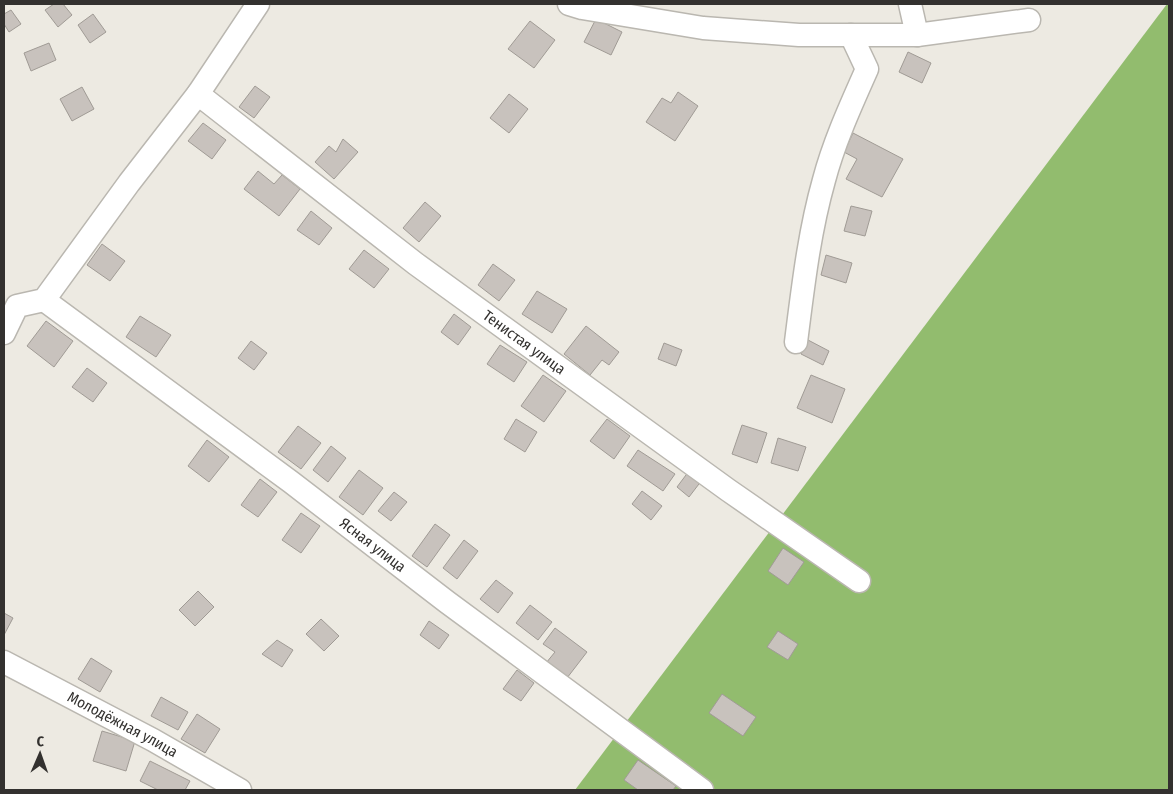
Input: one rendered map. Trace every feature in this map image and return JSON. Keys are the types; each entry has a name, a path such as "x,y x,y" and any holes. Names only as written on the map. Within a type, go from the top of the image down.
{"street":[{"path":"4,333 11,301 44,300 129,183 198,94 258,4"},
{"path":"569,4 582,8 703,28 799,35 918,35 1029,20"},
{"path":"910,4 918,35"},
{"path":"796,342 808,244 824,179 845,120 867,69 851,35"},
{"name":"Тенистая улица","path":"198,94 416,264 728,490 859,581"},
{"name":"Ясная улица","path":"44,300 291,482 447,602 702,790"},
{"name":"Молодёжная улица","path":"4,662 153,740 240,790"}],"green space":[{"path":"1167,4 1169,4 1169,790 575,790"}],"building":[{"path":"54,4 63,4 72,15 58,27 45,10"},
{"path":"11,10 21,24 9,32 4,24 4,14"},
{"path":"93,14 106,32 90,43 78,25"},
{"path":"596,19 622,32 611,55 584,42"},
{"path":"530,21 555,40 534,68 508,49"},
{"path":"49,43 56,60 31,71 24,53"},
{"path":"908,52 931,63 922,83 899,72"},
{"path":"255,86 270,97 254,118 239,107"},
{"path":"82,87 94,109 72,121 60,99"},
{"path":"678,92 698,106 675,141 646,122 662,98 671,103"},
{"path":"509,94 528,109 509,133 490,118"},
{"path":"203,123 226,140 212,159 188,141"},
{"path":"853,133 903,159 882,197 846,179 857,159 844,152"},
{"path":"343,139 358,152 334,179 315,162 329,146 336,152"},
{"path":"258,171 274,184 282,175 300,189 279,216 244,189"},
{"path":"425,202 441,216 419,242 403,228"},
{"path":"851,206 872,211 865,236 844,231"},
{"path":"311,211 332,228 319,245 297,230"},
{"path":"102,244 125,261 110,281 87,265"},
{"path":"364,250 389,269 374,288 349,269"},
{"path":"826,255 852,263 846,283 821,275"},
{"path":"493,264 515,280 499,301 478,285"},
{"path":"537,291 567,309 552,333 522,314"},
{"path":"454,314 471,327 458,345 441,332"},
{"path":"140,316 171,335 156,357 126,337"},
{"path":"46,321 73,341 54,367 27,346"},
{"path":"586,326 619,352 609,365 602,360 590,375 564,354"},
{"path":"808,340 829,351 823,365 801,354"},
{"path":"251,341 267,353 254,370 238,358"},
{"path":"664,343 682,350 676,366 658,359"},
{"path":"500,345 527,362 514,382 487,364"},
{"path":"87,368 107,383 93,402 72,387"},
{"path":"543,375 566,391 544,422 521,406"},
{"path":"811,375 845,389 832,423 797,408"},
{"path":"516,419 537,432 525,452 504,439"},
{"path":"607,419 630,436 614,459 590,441"},
{"path":"742,425 767,433 757,463 732,454"},
{"path":"298,426 321,443 301,469 278,452"},
{"path":"778,438 806,447 798,471 771,463"},
{"path":"207,440 229,457 209,482 188,466"},
{"path":"331,446 346,458 328,482 313,470"},
{"path":"638,450 675,474 663,491 627,466"},
{"path":"359,470 383,488 363,515 339,497"},
{"path":"689,471 702,480 689,497 677,487"},
{"path":"260,479 277,492 258,517 241,505"},
{"path":"642,491 662,506 651,520 632,504"},
{"path":"394,492 407,502 391,521 378,511"},
{"path":"301,513 320,526 301,553 282,540"},
{"path":"435,524 450,535 427,567 412,556"},
{"path":"464,540 478,551 457,579 443,568"},
{"path":"783,548 804,562 788,585 768,571"},
{"path":"496,580 513,593 498,613 480,599"},
{"path":"198,591 214,607 195,626 179,610"},
{"path":"530,605 552,622 538,640 516,623"},
{"path":"4,613 13,618 4,635"},
{"path":"321,619 339,636 324,651 306,634"},
{"path":"429,621 449,635 439,649 420,635"},
{"path":"555,628 587,652 567,678 546,663 555,652 543,644"},
{"path":"778,631 798,644 788,660 767,647"},
{"path":"277,640 293,650 282,667 262,654"},
{"path":"91,658 112,671 100,692 78,679"},
{"path":"517,670 534,683 521,701 503,689"},
{"path":"722,694 756,717 743,736 709,713"},
{"path":"161,697 188,712 178,730 151,716"},
{"path":"197,714 220,729 205,753 181,739"},
{"path":"102,731 135,741 126,771 93,761"},
{"path":"638,760 676,786 673,790 638,790 624,780"},
{"path":"150,761 190,781 185,790 158,790 140,781"}]}
